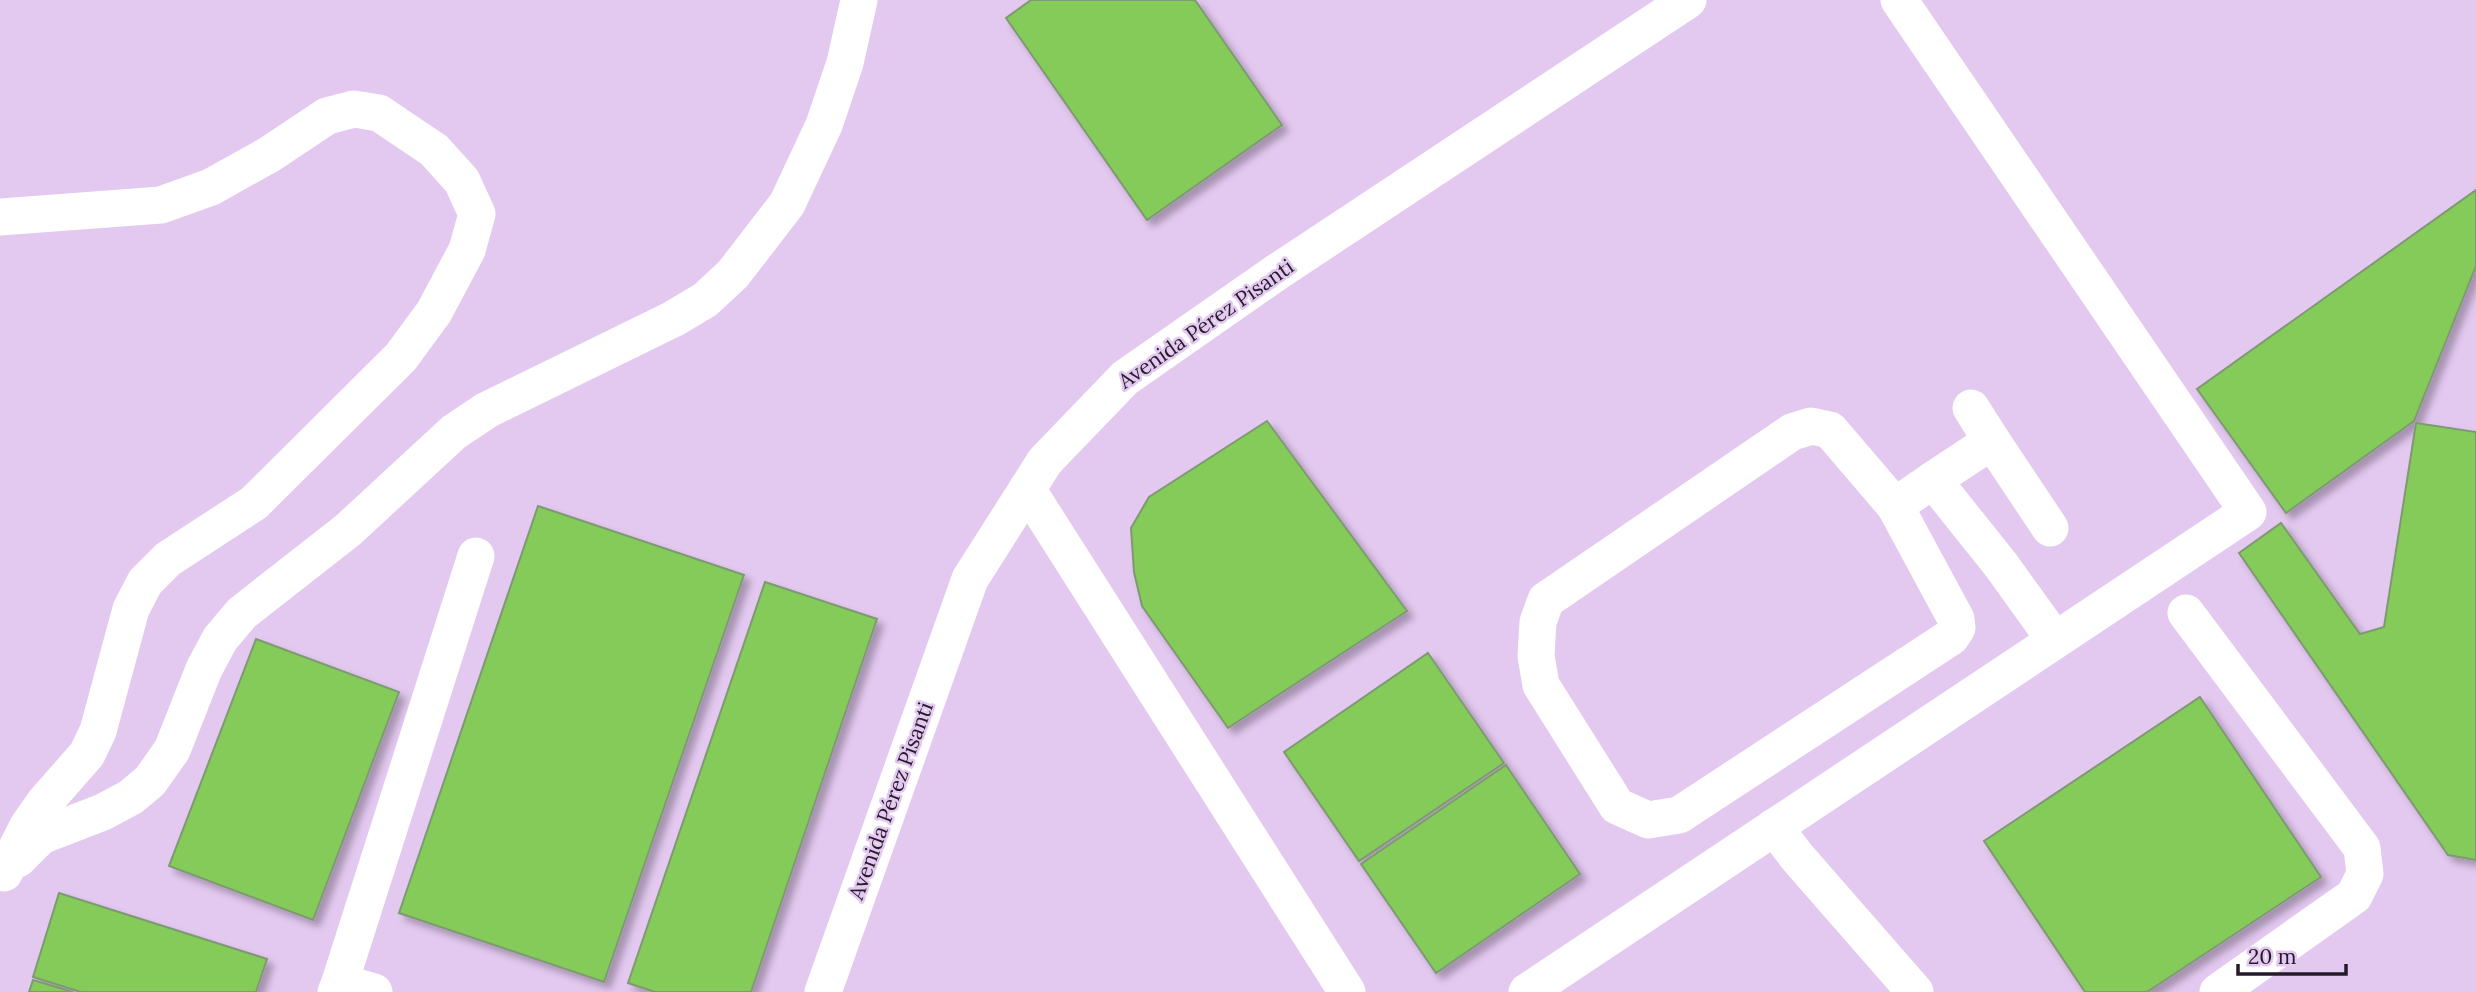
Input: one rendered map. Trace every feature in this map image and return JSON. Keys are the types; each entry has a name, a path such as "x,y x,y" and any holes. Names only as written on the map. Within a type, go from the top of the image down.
{"street":[{"path":"2,876 41,836 103,812 131,797 150,781 172,750 204,669 220,639 242,613 348,530 454,432 486,410 673,319 705,300 733,274 786,204 824,125 845,62 859,0"},
{"name":"Avenida Pérez Pisanti","path":"822,992 970,579 1045,461 1125,379 1277,272 1688,0"},
{"path":"1527,992 2248,512 1899,0"},
{"path":"0,218 161,205 211,187 270,154 327,116 354,109 379,113 434,150 462,181 477,214 467,250 434,313 401,357 254,503 168,559 145,582 131,609 98,731 87,754 44,803 28,826 2,876"},
{"path":"1970,408 2050,528"},
{"path":"1811,426 1830,430 1895,506 1956,618 1956,628 1951,637 1679,815 1648,820 1617,806 1541,685 1538,622 1546,600 1792,432 1811,426"},
{"path":"1895,506 1992,441"},
{"path":"1933,480 2001,565 2055,640"},
{"path":"1027,489 1347,992"},
{"path":"374,992 338,987 476,556"},
{"path":"2186,613 2362,848 2365,874 2354,896 2218,992"},
{"path":"1774,827 1915,992"}],"building":[{"path":"1031,0 1195,0 1282,125 1147,220 1006,18"},
{"path":"2476,190 2476,266 2414,421 2286,513 2197,389"},
{"path":"1267,421 1407,611 1228,728 1142,606 1134,572 1131,528 1149,497"},
{"path":"2416,423 2476,432 2476,860 2448,855 2239,553 2281,523 2360,634 2384,627"},
{"path":"538,506 744,575 604,982 399,913"},
{"path":"765,582 877,619 751,992 655,992 628,983"},
{"path":"256,639 399,692 313,920 169,866"},
{"path":"1428,653 1504,763 1359,861 1284,752"},
{"path":"2200,697 2321,877 2147,992 2085,992 1984,841"},
{"path":"1506,765 1580,874 1436,973 1361,864"},
{"path":"59,893 267,959 256,992 81,992 33,977"},
{"path":"33,980 73,992 29,992"}]}
